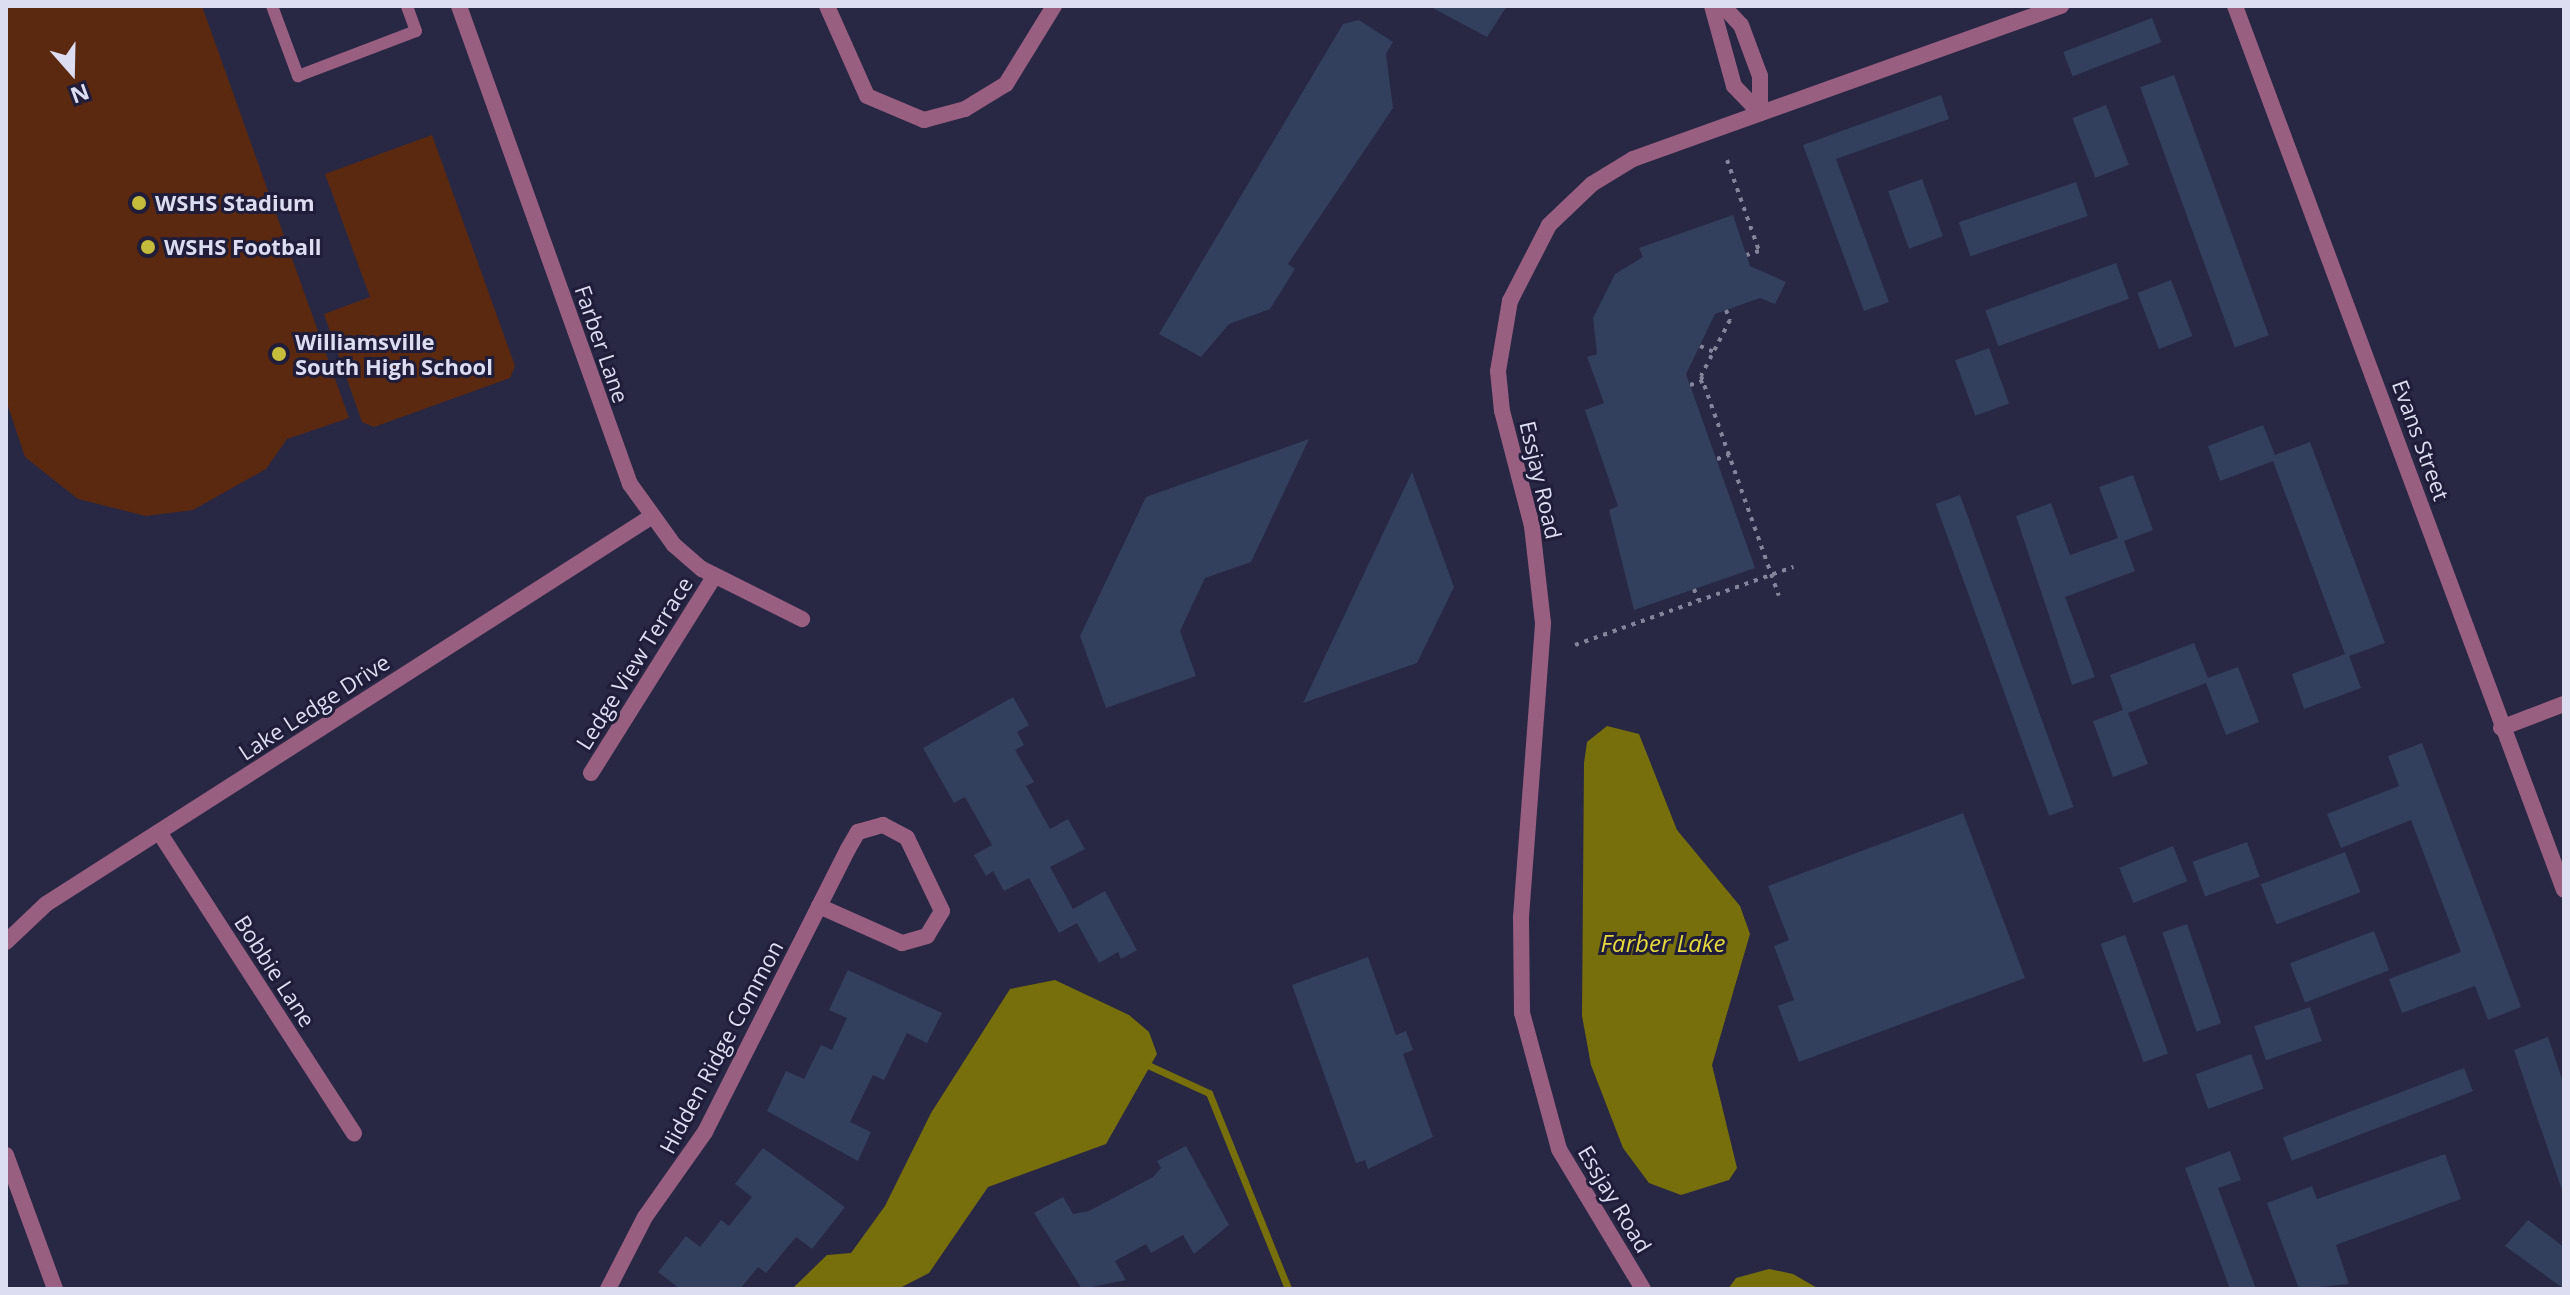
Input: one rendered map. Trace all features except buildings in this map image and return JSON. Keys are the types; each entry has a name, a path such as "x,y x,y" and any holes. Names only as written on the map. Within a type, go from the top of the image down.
{"street":[{"name":"Farber Lane","path":"459,6 604,417 651,517 714,577 802,619"},
{"path":"827,6 867,96 924,120 965,109 1006,84 1054,6"},
{"path":"1712,6 1734,86 1760,113"},
{"path":"1723,6 1741,25 1760,76 1760,113"},
{"name":"Essjay Road","path":"1643,1289 1559,1149 1522,1013 1521,917 1543,623 1532,526 1502,411 1502,332 1533,247 1574,199 1633,159 2061,6"},
{"name":"Evans Street","path":"2235,6 2501,728 2564,890"},
{"name":"Lake Ledge Drive","path":"6,942 46,904 651,517"},
{"name":"Ledge View Terrace","path":"591,773 714,577"},
{"path":"2501,728 2564,704"},
{"name":"Hidden Ridge Common","path":"608,1289 645,1217 705,1132 819,906 858,832 883,825 907,838 942,911 927,936 902,943 819,906"},
{"name":"Bobbie Lane","path":"159,832 354,1134"},
{"path":"6,1155 55,1289"}],"lane":[{"path":"272,6 298,76 416,31 407,6"}],"path":[{"path":"1727,160 1759,251 1747,255"},
{"path":"1726,310 1730,320 1703,381 1779,596"},
{"path":"1700,346 1714,352"},
{"path":"1690,385 1703,381"},
{"path":"1717,459 1729,455"},
{"path":"1575,645 1793,567"},
{"path":"1694,589 1698,600"}],"shaded area":[{"name":"WSHS Stadium","path":"6,6 202,6 349,418 287,439 266,469 193,510 146,516 78,499 25,457 6,400"},
{"path":"432,135 515,366 510,378 374,427 362,422 324,314 370,297 325,174"}],"water":[{"name":"Farber Lake","path":"1607,726 1639,734 1677,830 1740,906 1750,934 1712,1065 1737,1168 1729,1180 1681,1195 1649,1183 1623,1148 1591,1065 1582,1016 1584,763 1587,742"},
{"path":"1055,980 1129,1015 1149,1032 1157,1054 1106,1144 988,1187 929,1273 898,1289 792,1289 827,1255 851,1253 885,1206 931,1113 1010,989"},
{"path":"1769,1269 1793,1274 1819,1289 1728,1289 1736,1278"}],"waterway":[{"path":"1150,1066 1209,1093 1288,1289"}],"place":[{"name":"WSHS Stadium","path":"139,203"},
{"name":"WSHS Football","path":"148,247"},
{"name":"Williamsville South High School","path":"279,354"}]}
